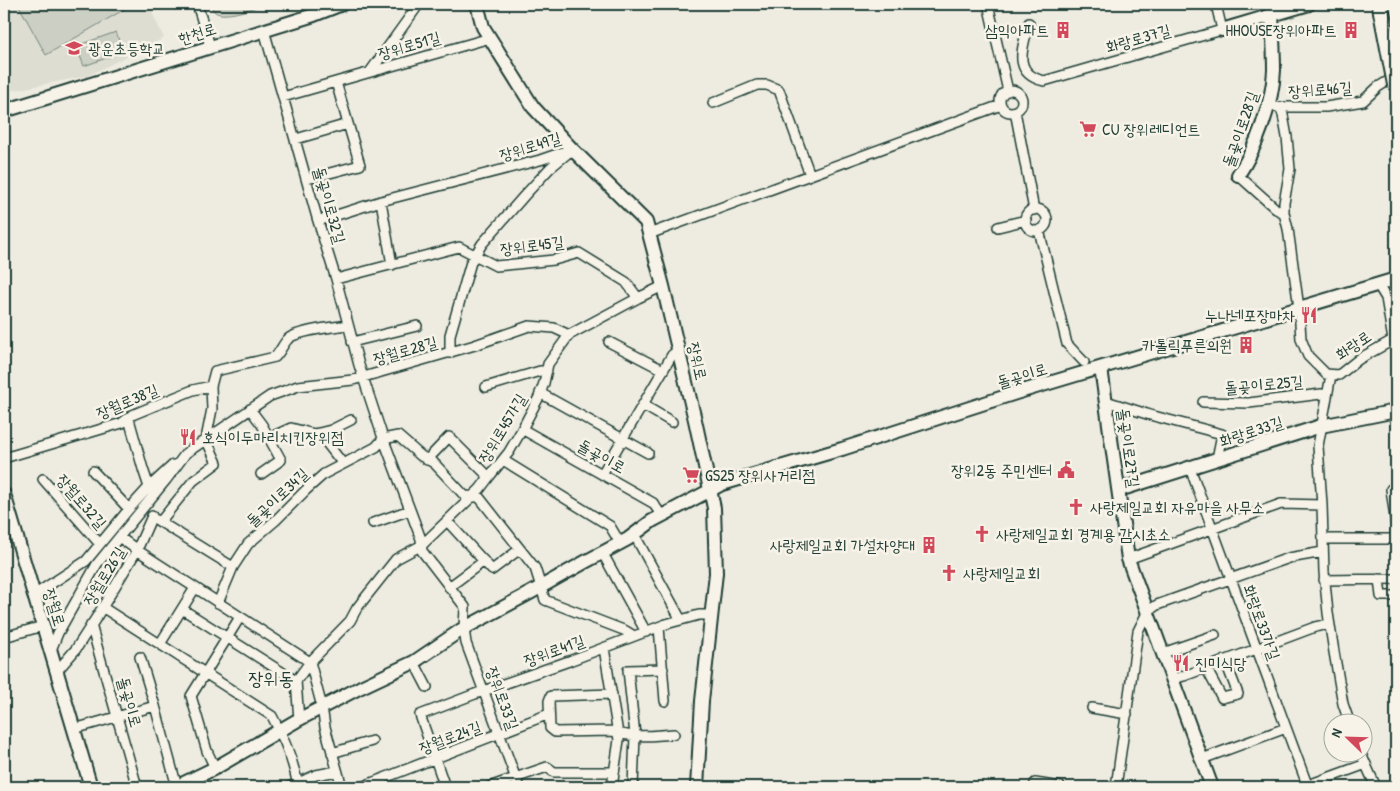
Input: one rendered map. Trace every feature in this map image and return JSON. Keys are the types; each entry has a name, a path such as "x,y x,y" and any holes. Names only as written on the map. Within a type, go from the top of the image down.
{"highway":[{"path":"1380,4 1396,87"},
{"path":"1395,4 1396,11"}],"main road":[{"path":"1387,4 1396,48"}],"street":[{"path":"197,4 210,46"},
{"name":"한천로","path":"4,110 314,15 342,4"},
{"path":"370,72 419,4"},
{"name":"장위로","path":"477,4 483,27 533,107 572,149 646,222 663,286 714,508 716,572 702,702 697,787"},
{"path":"988,4 1008,91"},
{"path":"1216,4 1222,30"},
{"name":"화랑로37길","path":"1029,22 1021,56 1023,64 1027,74 1034,79 1044,81 1222,30 1272,9 1309,4"},
{"name":"돌곶이로28길","path":"1272,9 1274,106 1238,176 1276,209 1284,213"},
{"name":"돌곶이로32길","path":"264,30 336,279 352,342 383,440 410,510 422,545 422,551 465,608 464,629"},
{"name":"장위로51길","path":"284,97 490,38"},
{"name":"장위로46길","path":"1274,106 1326,107 1363,101 1378,87 1396,76"},
{"path":"307,179 360,165 336,82"},
{"path":"713,103 757,85 767,85 779,90 810,175"},
{"path":"1008,91 1015,92 1020,97 1020,107 1015,111 1008,112 1001,105 1000,98 1008,91"},
{"path":"649,234 1001,105"},
{"name":"돌곶이로28길","path":"1274,106 1283,115 1286,130 1290,168 1284,213 1299,308"},
{"path":"1015,111 1034,210"},
{"path":"296,139 348,124"},
{"name":"장위로49길","path":"318,221 380,201 540,160 572,149"},
{"name":"장위로49길","path":"450,352 450,336 471,262 482,244 524,196 550,168 572,149"},
{"path":"380,201 392,265"},
{"path":"1034,210 1041,210 1047,219 1046,225 1039,230 1028,227 1026,220 1028,214 1034,210"},
{"path":"998,227 1026,220"},
{"path":"1039,230 1067,344 1084,362"},
{"path":"336,279 459,247 476,255"},
{"name":"장위로45길","path":"476,255 496,266 554,260 579,253 626,282 638,298"},
{"name":"돌곶이로","path":"140,657 176,787 215,768 322,707 414,662 464,629 620,543 662,516 710,489 722,484 842,449 1016,393 1396,279"},
{"name":"화랑로","path":"1331,375 1339,375 1359,359 1394,342 1386,298 1378,285"},
{"path":"569,335 663,286"},
{"name":"돌곶이로25길","path":"1299,308 1301,339 1308,356 1326,374 1331,375 1318,446 1324,580 1329,624 1343,704 1346,714"},
{"path":"206,439 212,409 211,386 215,371 275,357 287,340 296,334 348,325"},
{"path":"352,342 417,326"},
{"name":"장월로28길","path":"51,650 58,633 97,564 186,453 270,396 298,386 353,380 475,345 529,326 554,328 569,335"},
{"name":"장위로45가길","path":"422,545 489,478 509,452 540,393 548,364 569,335"},
{"path":"609,342 663,370"},
{"path":"602,474 672,355 678,350"},
{"name":"돌곶이로27길","path":"1101,368 1128,559 1212,787"},
{"name":"장위로45가길","path":"486,387 540,371 547,371"},
{"name":"장월로38길","path":"4,458 122,424 132,415 193,390 211,386"},
{"name":"장위로45가길","path":"540,393 648,452"},
{"name":"돌곶이로25길","path":"1203,402 1249,403 1321,394 1327,395"},
{"name":"돌곶이로27길","path":"1106,401 1150,416 1222,434 1217,459"},
{"path":"643,405 672,422"},
{"path":"250,409 270,438 281,460 261,474"},
{"name":"화랑로33길","path":"1118,490 1322,426 1396,411"},
{"path":"129,419 149,487"},
{"path":"270,438 292,428 314,434 319,433 331,430 351,420"},
{"name":"돌곶이로","path":"522,429 653,502 662,516"},
{"path":"319,433 343,464"},
{"path":"383,440 398,436 427,460 434,463 465,496 479,497 535,568 540,588"},
{"name":"장위로45가길","path":"427,460 449,437 489,478"},
{"name":"장월로26길","path":"57,671 76,650 156,519 193,481 217,463 206,439"},
{"name":"돌곶이로34길","path":"218,603 233,567 248,544 324,474 376,447 383,440"},
{"name":"장월로32길","path":"34,595 86,560 149,487 186,453"},
{"path":"503,460 610,526 620,543"},
{"name":"화랑로33가길","path":"1190,468 1306,787"},
{"name":"장월로32길","path":"93,472 129,509"},
{"name":"장월로32길","path":"43,479 99,543"},
{"path":"1391,489 1396,525"},
{"name":"장월로","path":"4,494 91,787"},
{"path":"1128,559 1281,504 1322,505"},
{"path":"142,509 233,567"},
{"path":"373,523 410,510"},
{"path":"447,521 492,570 520,549"},
{"path":"634,534 681,620"},
{"path":"119,537 310,662 322,707 325,727 342,787"},
{"path":"1323,539 1396,539"},
{"path":"299,720 296,681 310,662 350,621 357,608 396,559 422,545"},
{"path":"602,552 646,632"},
{"path":"1116,787 1138,631 1148,611 1157,605 1289,558 1323,552"},
{"path":"450,587 484,561"},
{"path":"1379,579 1381,596 1396,596"},
{"path":"1324,580 1396,579"},
{"path":"160,644 195,588"},
{"name":"장위로41길","path":"540,588 545,600 626,630 634,636"},
{"path":"102,607 272,716 280,730 294,767 295,786 316,775 338,771"},
{"path":"182,609 296,681"},
{"name":"장위로41길","path":"435,759 420,715 659,627 699,615 711,615"},
{"path":"215,768 207,751 191,696 240,617"},
{"path":"1172,679 1315,627 1329,624"},
{"path":"4,638 44,626"},
{"name":"돌곶이로","path":"91,626 137,787"},
{"path":"659,627 665,701"},
{"name":"장위로33길","path":"464,629 466,643 519,787"},
{"path":"1163,653 1215,635"},
{"path":"604,648 618,733 612,787"},
{"path":"1206,668 1222,698 1238,694 1225,660"},
{"path":"414,662 427,687"},
{"path":"633,787 635,735 628,670 663,669"},
{"path":"612,694 551,696 549,701 550,728 555,732 613,731 635,735 674,734"},
{"path":"74,729 155,706"},
{"path":"1092,708 1126,714"},
{"name":"장월로24길","path":"361,787 549,714"},
{"path":"1202,759 1286,728"},
{"path":"332,753 372,741"},
{"path":"435,759 444,787"},
{"path":"1306,787 1366,764 1376,787"},
{"path":"490,787 547,767 554,772 614,772"},
{"path":"1035,783 1061,787"}],"shaded area":[{"name":"광운초등학교","path":"4,4 148,4 164,38 87,76 4,92"},
{"path":"18,4 129,4 130,6 46,55"},
{"path":"211,4 257,4 258,6 222,14 214,11"},
{"path":"116,32 123,52 84,66 76,46"}],"place":[{"name":"삼익아파트","path":"1063,30"},
{"name":"HHOUSE장위아파트","path":"1351,30"},
{"name":"광운초등학교","path":"74,48"},
{"name":"CU 장위레디언트","path":"1088,129"},
{"name":"누나네포장마차","path":"1309,315"},
{"name":"카톨릭푸른의원","path":"1246,345"},
{"name":"호식이두마리치킨장위점","path":"188,437"},
{"name":"장위2동 주민센터","path":"1066,470"},
{"name":"GS25 장위사거리점","path":"691,475"},
{"name":"사랑제일교회 자유마을 사무소","path":"1076,507"},
{"name":"사랑제일교회 경계용 감시초소","path":"982,534"},
{"name":"사랑제일교회 가설차양대","path":"929,545"},
{"name":"사랑제일교회","path":"949,573"},
{"name":"진미식당","path":"1181,663"}],"district":[{"name":"장위동","path":"271,678"}]}
